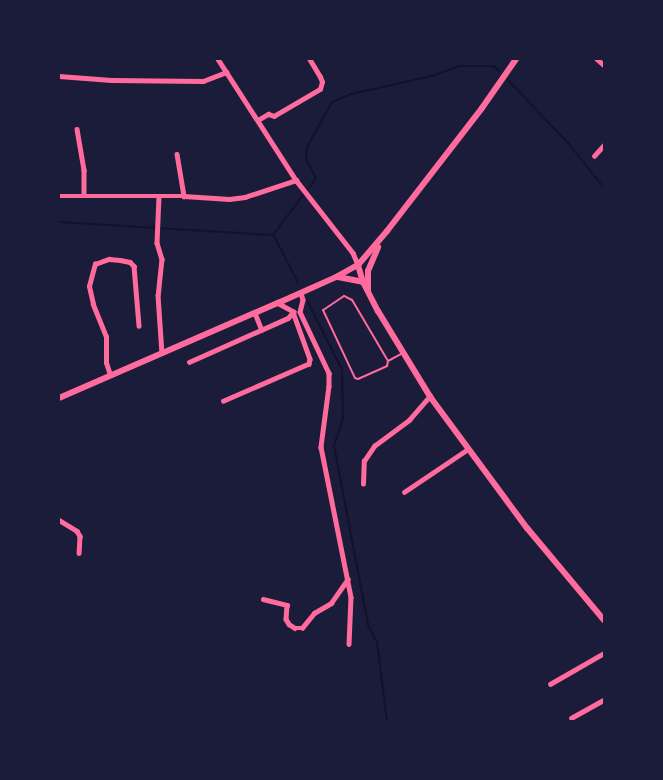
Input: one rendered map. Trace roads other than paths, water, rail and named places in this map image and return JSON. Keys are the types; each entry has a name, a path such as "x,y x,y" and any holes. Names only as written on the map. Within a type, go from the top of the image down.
{"main road":[{"path":"368,291 368,271 374,252 482,108 516,59"},
{"path":"59,398 336,277 358,265 388,231"},
{"path":"358,265 368,291 430,396 527,528 604,620"},
{"path":"336,277 345,277 364,282"}],"street":[{"path":"218,59 297,182 353,253 358,265"},
{"path":"258,120 268,114 274,116 320,89 322,82 320,76 309,59"},
{"path":"597,59 604,65"},
{"path":"59,76 111,80 203,81 226,72"},
{"path":"77,129 84,170 84,195"},
{"path":"594,156 604,145"},
{"path":"177,154 184,196"},
{"path":"59,196 184,196 229,199 297,182"},
{"path":"159,197 158,236 162,259 158,295 162,353"},
{"path":"110,375 106,363 106,337 93,304 89,286 95,264 109,259 130,262 134,266 139,326"},
{"path":"301,293 303,300 300,312 328,372 322,452 351,598 349,644"},
{"path":"278,303 293,312 300,312"},
{"path":"189,362 288,318 293,312"},
{"path":"224,401 309,364 310,359 293,312"},
{"path":"255,313 262,330"},
{"path":"363,484 364,461 374,446 409,420 430,396"},
{"path":"404,492 468,449"},
{"path":"59,520 77,531 80,536 80,553"},
{"path":"263,599 287,605 286,619 289,624 296,628 302,628 308,618 330,602 348,579"},
{"path":"550,684 604,653"},
{"path":"571,718 604,700"}],"lane":[{"path":"388,361 352,300 344,296 323,310 355,378 358,379 386,366 388,361 403,352"}],"waterway":[{"path":"59,222 273,235 316,178 306,159 307,147 332,102 351,94 432,76 460,66 494,66 499,71"},
{"path":"508,80 569,144 604,188"},
{"path":"274,236 298,283"},
{"path":"307,300 342,370 343,418 334,446 368,625 377,642 387,721"}]}
